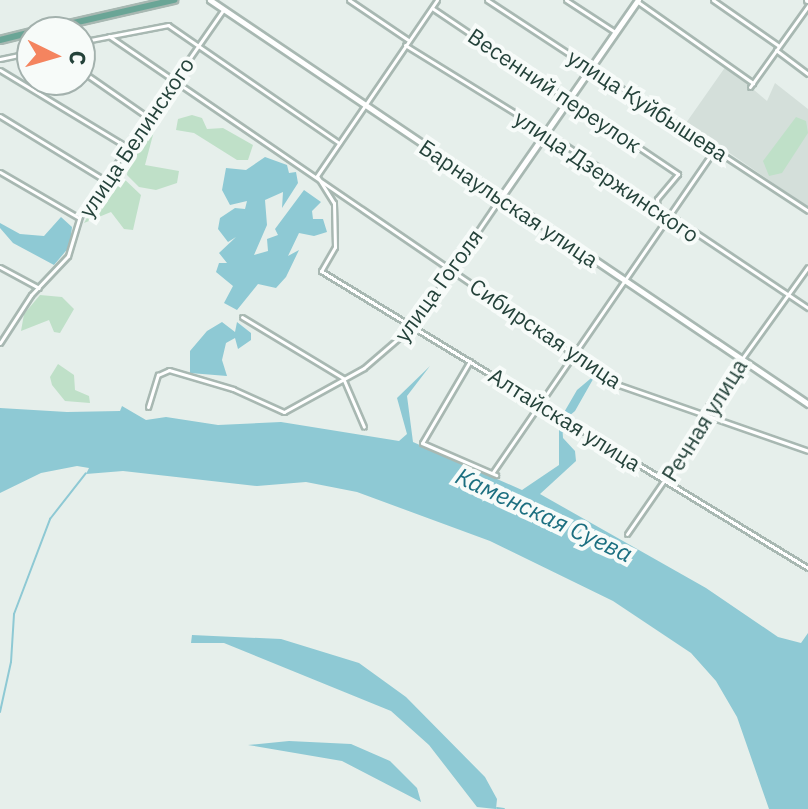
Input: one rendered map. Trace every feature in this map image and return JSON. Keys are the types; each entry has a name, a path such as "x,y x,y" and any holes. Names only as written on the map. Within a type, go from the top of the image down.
{"main road":[{"path":"96,20 174,0"}],"street":[{"name":"Барнаульская улица","path":"210,0 808,404"},
{"path":"349,0 408,40"},
{"path":"317,176 437,0"},
{"name":"улица Куйбышева","path":"487,0 808,211"},
{"path":"566,0 615,32"},
{"path":"713,0 808,74"},
{"path":"637,1 751,85 808,2"},
{"name":"улица Гоголя","path":"148,407 158,375 169,370 233,389 284,412 383,354 414,325 637,1"},
{"name":"Весенний переулок","path":"432,8 678,174 657,199 658,212"},
{"name":"улица Белинского","path":"0,343 72,248 79,218 223,10"},
{"path":"96,39 168,25 339,143"},
{"name":"Сибирская улица","path":"109,36 619,385 808,451"},
{"name":"улица Дзержинского","path":"405,45 546,132 658,212 808,308"},
{"path":"0,70 129,148"},
{"path":"96,81 149,118"},
{"path":"0,116 106,181"},
{"path":"470,361 422,443 495,473 571,352 716,148"},
{"path":"0,172 79,218"},
{"name":"Алтайская улица","path":"317,176 334,203 335,247 321,271 808,568"},
{"path":"0,267 39,288"},
{"name":"Речная улица","path":"627,534 666,481 741,359 808,267"},
{"path":"242,317 343,378 364,427"}],"shaded area":[{"path":"726,66 767,101 775,83 808,109 808,207 686,123"}],"green space":[{"path":"192,115 202,118 207,129 223,128 253,145 248,160 237,160 194,133 176,130 178,119"},
{"path":"796,117 806,121 808,133 782,173 769,176 763,161"},
{"path":"148,129 154,131 145,165 179,171 177,183 156,190 139,187 127,175 129,157"},
{"path":"120,175 141,195 133,230 124,229 111,212 84,223 108,181"},
{"path":"40,295 62,297 74,309 60,333 54,332 49,320 21,331 24,314"},
{"path":"58,364 74,375 75,390 89,396 90,403 65,401 52,385 50,377"}],"water":[{"path":"265,157 287,165 289,173 296,172 298,183 282,208 283,192 265,200 267,225 254,255 268,251 267,239 278,235 275,229 304,190 321,202 312,211 313,219 323,219 327,232 314,236 299,233 288,256 299,250 286,277 276,288 258,284 237,310 224,303 233,286 216,272 219,263 227,263 219,253 236,237 228,242 218,229 220,218 235,208 245,209 247,201 230,205 222,190 226,168 246,170"},
{"path":"61,217 72,227 70,246 54,265 13,243 0,228 0,223 20,234 44,236"},
{"path":"222,322 235,332 237,322 251,333 251,340 238,349 235,338 226,343 222,360 227,376 190,373 190,351 207,331"},
{"name":"Каменская Суева","path":"430,366 407,396 413,442 522,490 559,465 559,421 577,390 596,374 575,411 562,422 563,438 575,451 576,461 540,494 706,588 778,637 801,643 808,633 808,809 769,809 737,717 716,681 691,653 613,601 490,541 357,492 306,482 257,486 123,471 86,474 89,468 77,466 41,473 0,493 0,408 67,412 120,411 122,406 146,420 166,417 218,425 281,422 399,441 407,434 397,398"},
{"path":"192,635 281,639 359,663 406,697 485,777 497,799 496,809 477,807 429,745 391,711 224,643 191,643"},
{"path":"289,741 351,744 390,761 417,788 421,802 342,761 248,745"}],"waterway":[{"path":"0,712 11,662 14,614 50,519 86,473"},
{"path":"497,808 504,809"}]}
